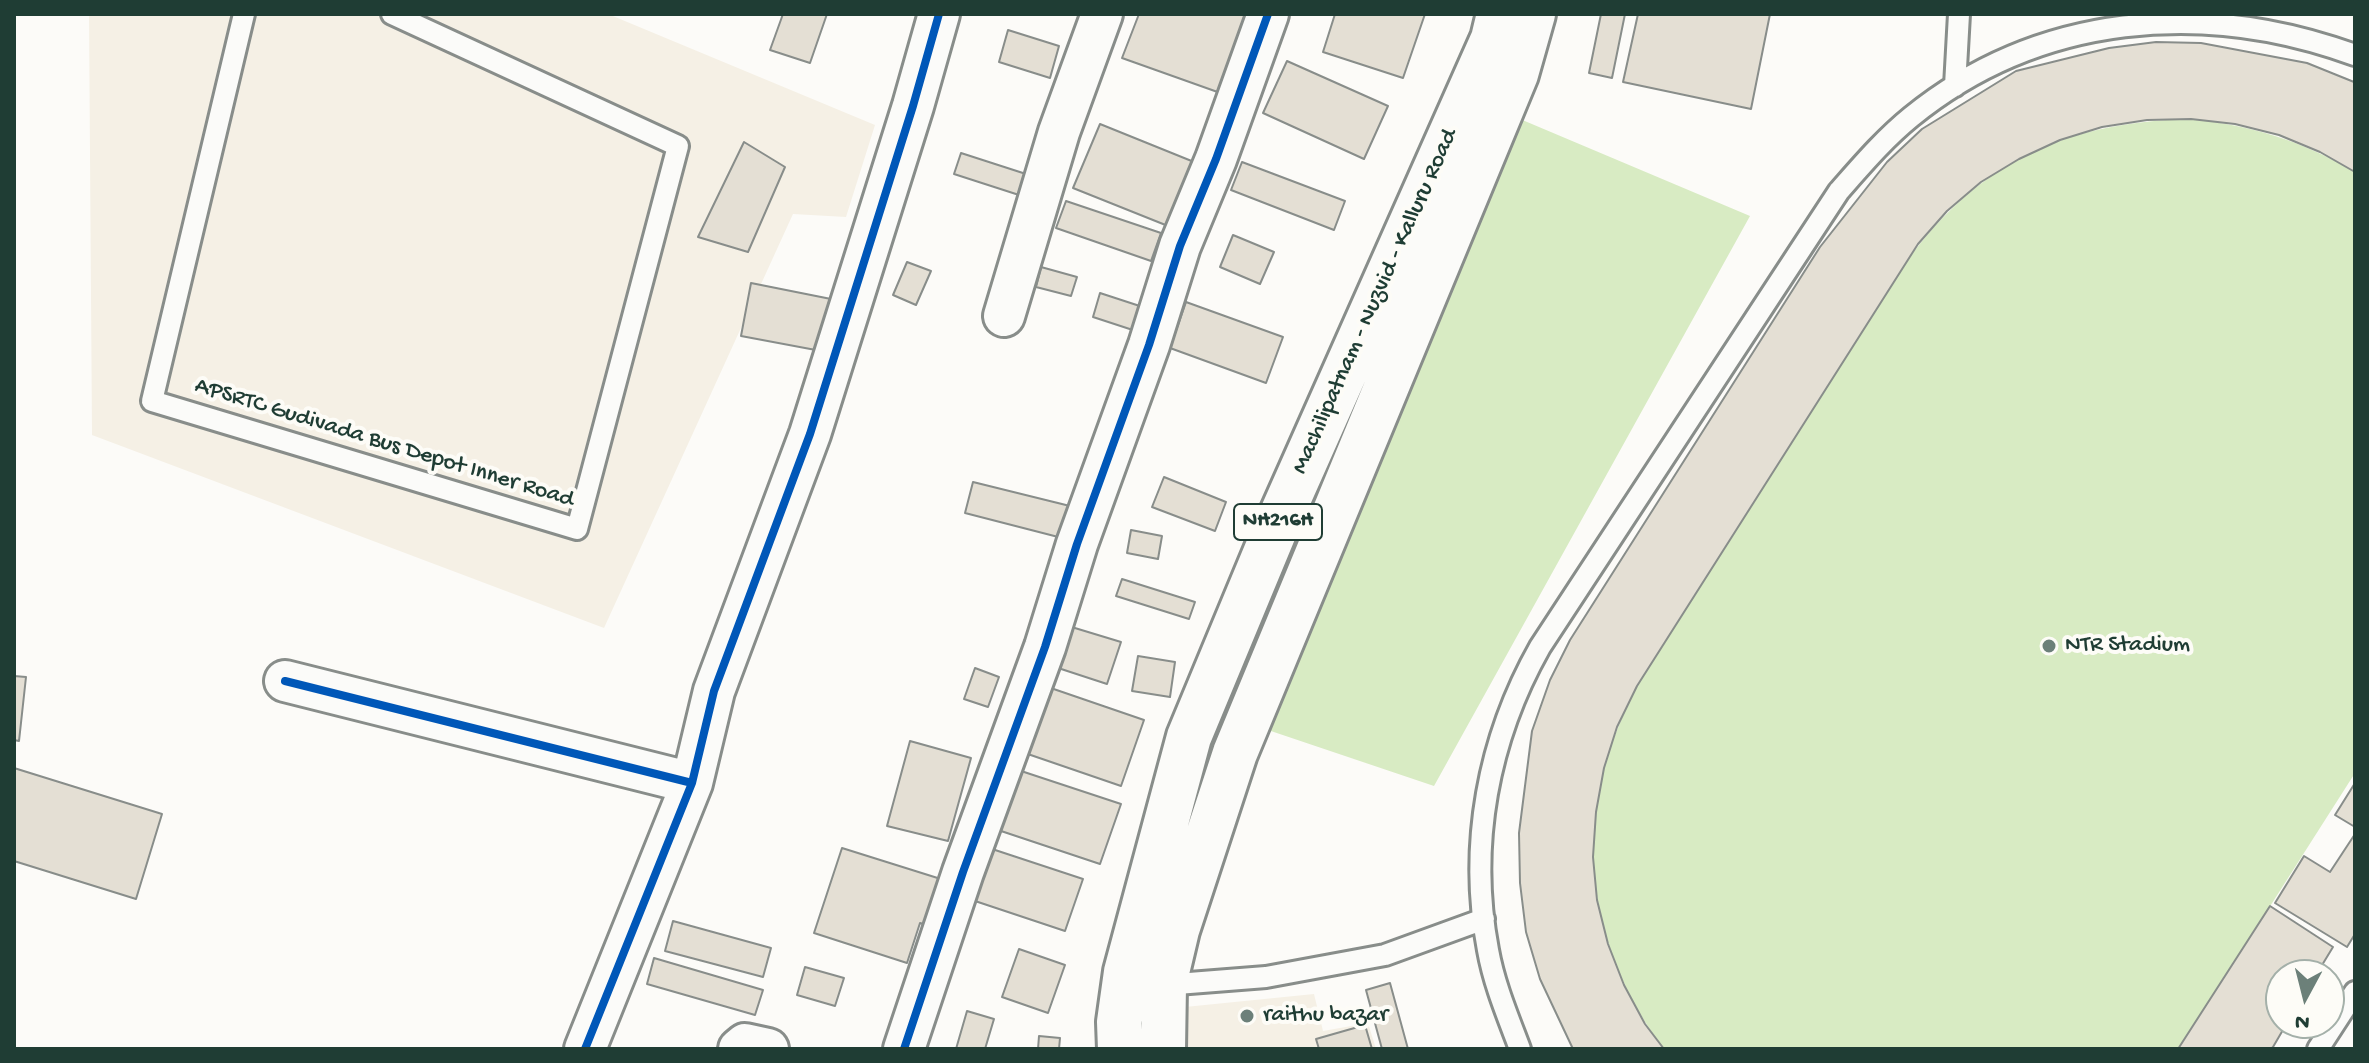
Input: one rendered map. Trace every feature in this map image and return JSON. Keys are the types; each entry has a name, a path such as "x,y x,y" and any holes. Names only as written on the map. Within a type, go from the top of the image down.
{"highway":[{"name":"Machilipatnam - Nuzvid - Kalluru Road","path":"1120,1049 1119,1022 1126,972 1189,737 1277,525 1493,39 1499,14"},
{"name":"Machilipatnam - Nuzvid - Kalluru Road","path":"1163,1049 1164,985 1177,930 1235,753 1516,74 1533,14"}],"street":[{"path":"585,1049 692,783 714,691 810,434 939,14"},
{"path":"1004,316 1059,132 1102,14"},
{"path":"904,1049 963,872 1045,647 1077,544 1149,345 1180,246 1216,159 1268,14"},
{"path":"285,681 692,783"},
{"path":"739,1049 745,1044 768,1049"}],"lane":[{"name":"APSRTC Gudivada Bus Depot Inner Road","path":"244,14 152,401 577,529 678,146 392,14"},
{"path":"1955,86 1959,14"},
{"path":"1520,1049 1501,1001 1488,950 1481,898 1481,845 1486,794 1506,718 1540,647 1839,191 1873,152 1912,116 1955,86 2002,61 2051,42 2102,29 2154,22 2207,22 2259,27 2311,39 2355,55"},
{"path":"1164,985 1266,977 1385,955 1484,919"},
{"path":"2318,1049 2355,992"}],"shaded area":[{"path":"89,14 608,14 875,125 846,217 793,214 604,628 92,435"},
{"name":"raithu bazar","path":"1314,994 1323,1031 1368,1023 1376,1049 1176,1049 1175,1008"}],"green space":[{"path":"1520,119 1750,216 1434,786 1259,727"},
{"path":"2191,119 2276,136 2315,151 2355,172 2355,773 2179,1049 1664,1049 1625,985 1601,914 1595,877 1593,840 1596,803 1604,766 1637,686 1893,281 1952,208 1985,181 2020,159 2057,142 2098,130 2143,122"}],"building":[{"path":"783,14 827,14 810,63 770,50"},
{"path":"1139,14 1255,14 1226,95 1122,58"},
{"path":"1335,14 1425,14 1403,78 1323,52"},
{"path":"1601,14 1625,14 1612,78 1589,73"},
{"path":"1638,14 1770,14 1751,109 1623,82"},
{"path":"1008,30 1059,46 1050,78 999,62"},
{"path":"2156,42 2201,43 2307,63 2354,82 2355,172 2320,152 2279,135 2235,124 2191,119 2147,120 2102,127 2060,140 2019,159 1981,182 1947,211 1918,244 1637,686 1617,727 1604,768 1596,812 1593,857 1597,900 1608,944 1624,985 1645,1024 1664,1049 1573,1049 1540,979 1526,932 1520,883 1519,833 1532,731 1550,680 1570,640 1820,247 1887,162 1922,129 2016,71 2109,48"},
{"path":"1287,61 1388,106 1364,159 1263,113"},
{"path":"1100,124 1199,164 1173,228 1073,188"},
{"path":"744,142 785,167 748,252 698,237"},
{"path":"961,153 1026,174 1019,195 954,174"},
{"path":"1242,162 1345,201 1334,230 1231,190"},
{"path":"1066,201 1161,233 1151,261 1056,228"},
{"path":"1233,235 1274,252 1260,284 1220,267"},
{"path":"907,262 931,271 916,305 893,295"},
{"path":"1041,267 1077,277 1071,296 1036,287"},
{"path":"751,283 831,299 821,351 741,336"},
{"path":"1100,293 1152,310 1145,334 1093,317"},
{"path":"1186,302 1283,337 1266,383 1170,348"},
{"path":"1164,477 1226,502 1215,531 1152,507"},
{"path":"973,482 1074,507 1066,539 965,513"},
{"path":"1131,530 1162,536 1158,559 1127,553"},
{"path":"1122,579 1195,602 1189,619 1116,596"},
{"path":"1065,625 1121,642 1107,684 1052,666"},
{"path":"1138,656 1175,662 1170,697 1132,691"},
{"path":"975,668 999,677 988,707 964,699"},
{"path":"14,676 26,677 19,741 14,740"},
{"path":"1042,685 1144,720 1121,786 1019,751"},
{"path":"910,741 971,758 948,841 887,826"},
{"path":"14,768 162,814 136,899 14,861"},
{"path":"1012,768 1121,804 1100,864 992,828"},
{"path":"2355,783 2355,827 2335,815"},
{"path":"2355,834 2355,934 2347,947 2275,903 2304,856 2330,872"},
{"path":"983,846 1083,879 1065,931 966,898"},
{"path":"842,848 944,880 929,926 920,923 907,963 814,933"},
{"path":"2270,906 2333,947 2326,959 2265,959 2265,1039 2278,1039 2271,1049 2178,1049"},
{"path":"673,921 771,948 763,977 665,951"},
{"path":"1019,949 1065,965 1048,1013 1002,997"},
{"path":"654,958 763,990 755,1015 647,984"},
{"path":"805,967 844,978 835,1006 797,995"},
{"path":"1390,983 1408,1049 1382,1049 1366,990"},
{"path":"967,1011 994,1019 985,1049 956,1049"},
{"path":"1365,1025 1372,1049 1319,1049 1316,1039"},
{"path":"1039,1036 1060,1038 1059,1049 1038,1049"}],"cycle path":[{"path":"585,1049 692,783 714,691 810,434 939,14"},
{"path":"904,1049 963,872 1045,647 1077,544 1149,345 1180,246 1216,159 1268,14"},
{"path":"285,681 692,783"}],"place":[{"name":"NTR Stadium","path":"2049,646"},
{"name":"raithu bazar","path":"1247,1016"}]}
